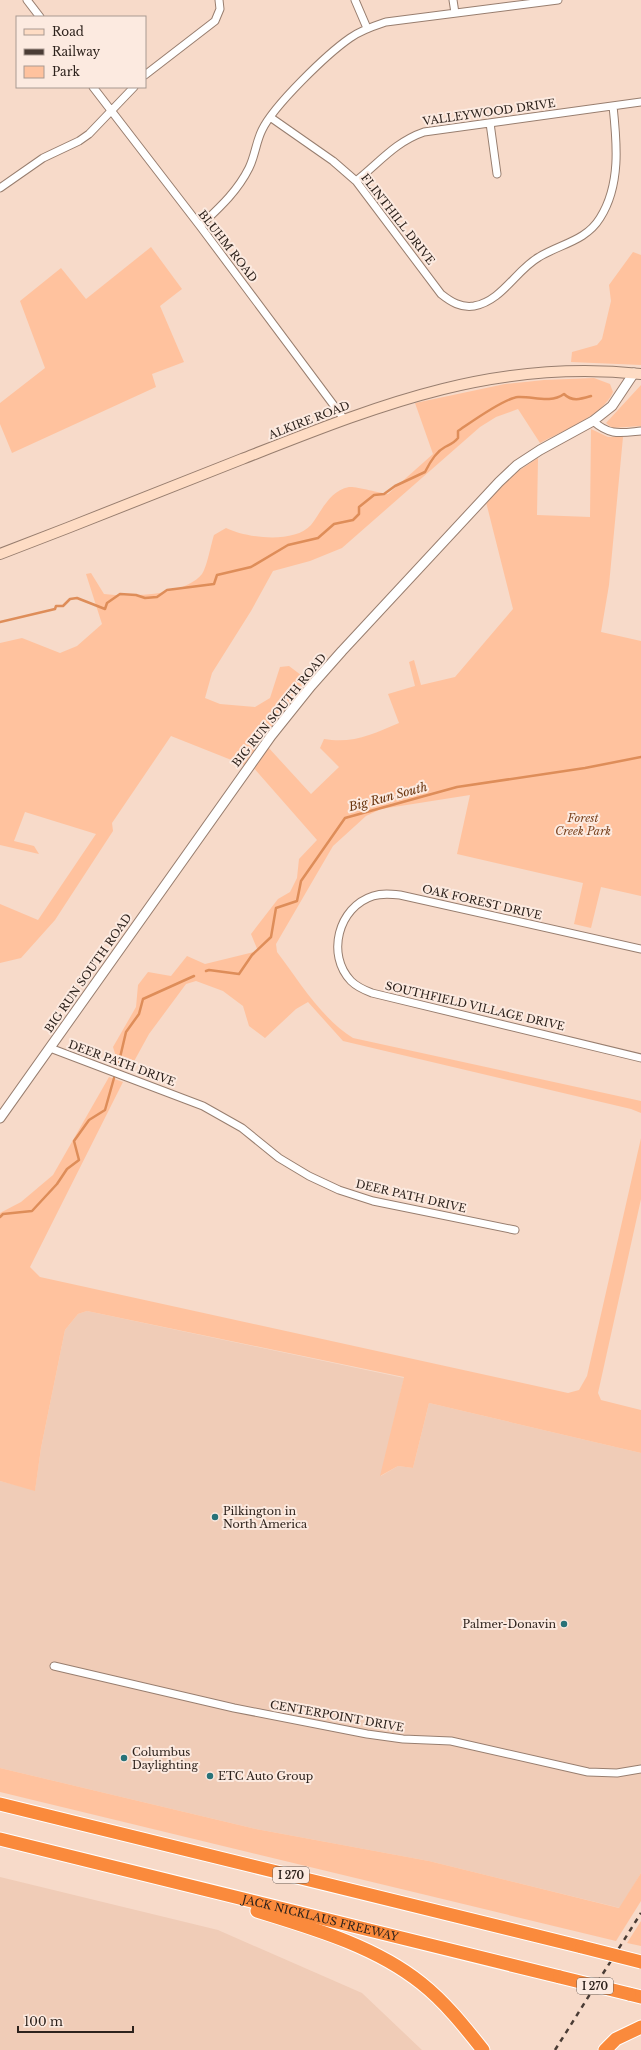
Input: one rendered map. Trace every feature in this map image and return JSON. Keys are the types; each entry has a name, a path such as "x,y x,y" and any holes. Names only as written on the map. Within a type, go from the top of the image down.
{"highway":[{"name":"I 270","path":"0,1804 641,1962"},
{"name":"JACK NICKLAUS FREEWAY","path":"0,1839 144,1876 635,1996"},
{"path":"144,1876 325,1934 358,1947 389,1962 421,1982 448,2007 483,2050"},
{"path":"605,2050 616,2039 641,2027"}],"main road":[{"name":"ALKIRE ROAD","path":"0,554 344,419 413,396 470,382 573,370 638,374"}],"street":[{"path":"27,0 39,16"},
{"path":"146,74 215,22 220,9 219,0"},
{"path":"355,0 367,28"},
{"path":"453,0 455,13"},
{"path":"200,226 232,196 250,167 262,130 270,116 332,53 350,38 367,28 386,22 558,0"},
{"name":"BLUHM ROAD","path":"94,88 200,226 344,419"},
{"path":"0,188 43,158 79,141 89,134 133,88"},
{"name":"VALLEYWOOD DRIVE","path":"356,181 388,152 412,136 444,128 641,102"},
{"name":"FLINTHILL DRIVE","path":"270,116 333,161 356,181 441,294 452,303 466,306 488,301 539,257 577,240 590,230 600,219 607,204 616,166 617,144 612,106"},
{"path":"490,123 497,174"},
{"name":"BIG RUN SOUTH ROAD","path":"0,1118 244,772 311,686 499,482 517,465 540,450 593,421 612,406 638,374"},
{"path":"593,421 601,428 612,433 641,431"},
{"name":"OAK FOREST DRIVE","path":"338,938 342,925 349,912 358,904 372,896 386,894 400,895 641,949"},
{"name":"SOUTHFIELD VILLAGE DRIVE","path":"338,938 339,962 351,981 360,988 372,993 641,1058"},
{"name":"DEER PATH DRIVE","path":"50,1048 203,1106 247,1132 279,1158 309,1176 339,1190 373,1201 515,1230"},
{"name":"CENTERPOINT DRIVE","path":"54,1666 234,1708 367,1734 403,1739 451,1741 588,1772 617,1773 641,1769"}],"shaded area":[{"path":"87,1311 404,1378 381,1476 398,1466 413,1468 429,1403 641,1453 641,1873 620,1908 429,1861 256,1829 0,1768 0,1481 35,1490 41,1448 65,1330 78,1314"},
{"path":"0,1877 218,1930 362,1993 422,2050 0,2050"}],"green space":[{"path":"151,247 182,289 160,306 184,362 152,374 156,387 12,453 0,424 0,403 45,368 20,301 61,268 86,299"},
{"path":"633,252 641,255 641,365 571,362 572,352 597,345 602,339 611,301 609,285"},
{"path":"594,378 610,384 613,392 608,401 591,416 540,443 518,409 496,417 480,427 342,548 310,561 273,571 251,611 212,673 205,698 220,704 255,707 270,698 280,667 289,666 301,675 304,686 269,730 244,765 171,736 112,823 113,831 55,920 21,958 0,963 0,904 38,920 96,834 25,812 14,841 34,846 39,854 0,845 0,643 22,638 60,653 77,646 102,624 86,574 91,573 104,594 142,595 170,591 183,587 194,581 202,574 214,535 226,528 235,532 257,536 282,537 293,535 303,531 311,525 331,497 342,489 352,487 388,494 433,454 415,403 505,384 544,380"},
{"path":"641,385 641,426 612,428 606,423"},
{"name":"Forest Creek Park","path":"591,429 608,437 623,437 609,585 601,632 641,641 641,896 601,887 591,928 574,924 583,883 457,854 470,795 381,809 366,816 333,846 276,944 277,952 311,998 341,1030 353,1038 641,1101 641,1113 631,1109 343,1041 308,1002 296,1009 265,1038 249,1026 243,1006 223,991 196,981 186,984 149,1034 132,1065 117,1060 113,1047 136,1007 138,985 148,972 171,976 187,956 205,964 258,951 251,934 278,899 290,892 297,878 299,859 317,840 253,767 267,746 311,794 339,767 320,748 324,739 354,739 399,723 388,694 415,686 409,662 414,660 421,685 455,677 513,609 486,502 509,477 538,458 537,515 590,517"},
{"path":"109,1077 123,1082 30,1267 40,1277 568,1393 579,1390 587,1376 641,1138 641,1199 598,1393 601,1400 641,1410 641,1453 429,1403 413,1468 398,1466 380,1476 404,1377 87,1311 78,1314 65,1330 41,1448 35,1491 0,1481 0,1213 21,1202 53,1175"},
{"path":"0,1768 256,1829 429,1861 619,1908 641,1873 641,1901 616,1941 0,1792"},
{"path":"641,1921 641,1946 627,1943"}],"waterway":[{"path":"0,622 55,609 56,606 63,606 70,599 77,598 105,609 107,603 120,594 136,595 145,598 157,597 167,590 214,584 217,575 251,567 288,545 318,538 334,524 353,520 359,514 359,507 374,495 384,494 395,486 425,472 439,451 458,438 458,431 487,411 512,398 524,397 553,399 564,394 573,399 580,399 591,396"},
{"name":"Big Run South","path":"206,971 209,970 239,974 252,955 271,937 276,908 297,901 301,881 345,818 457,787 585,768 641,757"},
{"name":"Big Run South","path":"118,1066 126,1032 139,1014 143,999 194,976"},
{"name":"Big Run South","path":"0,1217 3,1214 32,1211 57,1184 67,1169 79,1160 74,1141 89,1120 105,1110 114,1078"}],"railway":[{"path":"555,2050 641,1913"}],"place":[{"name":"Pilkington in North America","path":"215,1517"},
{"name":"Palmer-Donavin","path":"564,1624"},
{"name":"Columbus Daylighting","path":"124,1758"},
{"name":"ETC Auto Group","path":"210,1776"}]}
